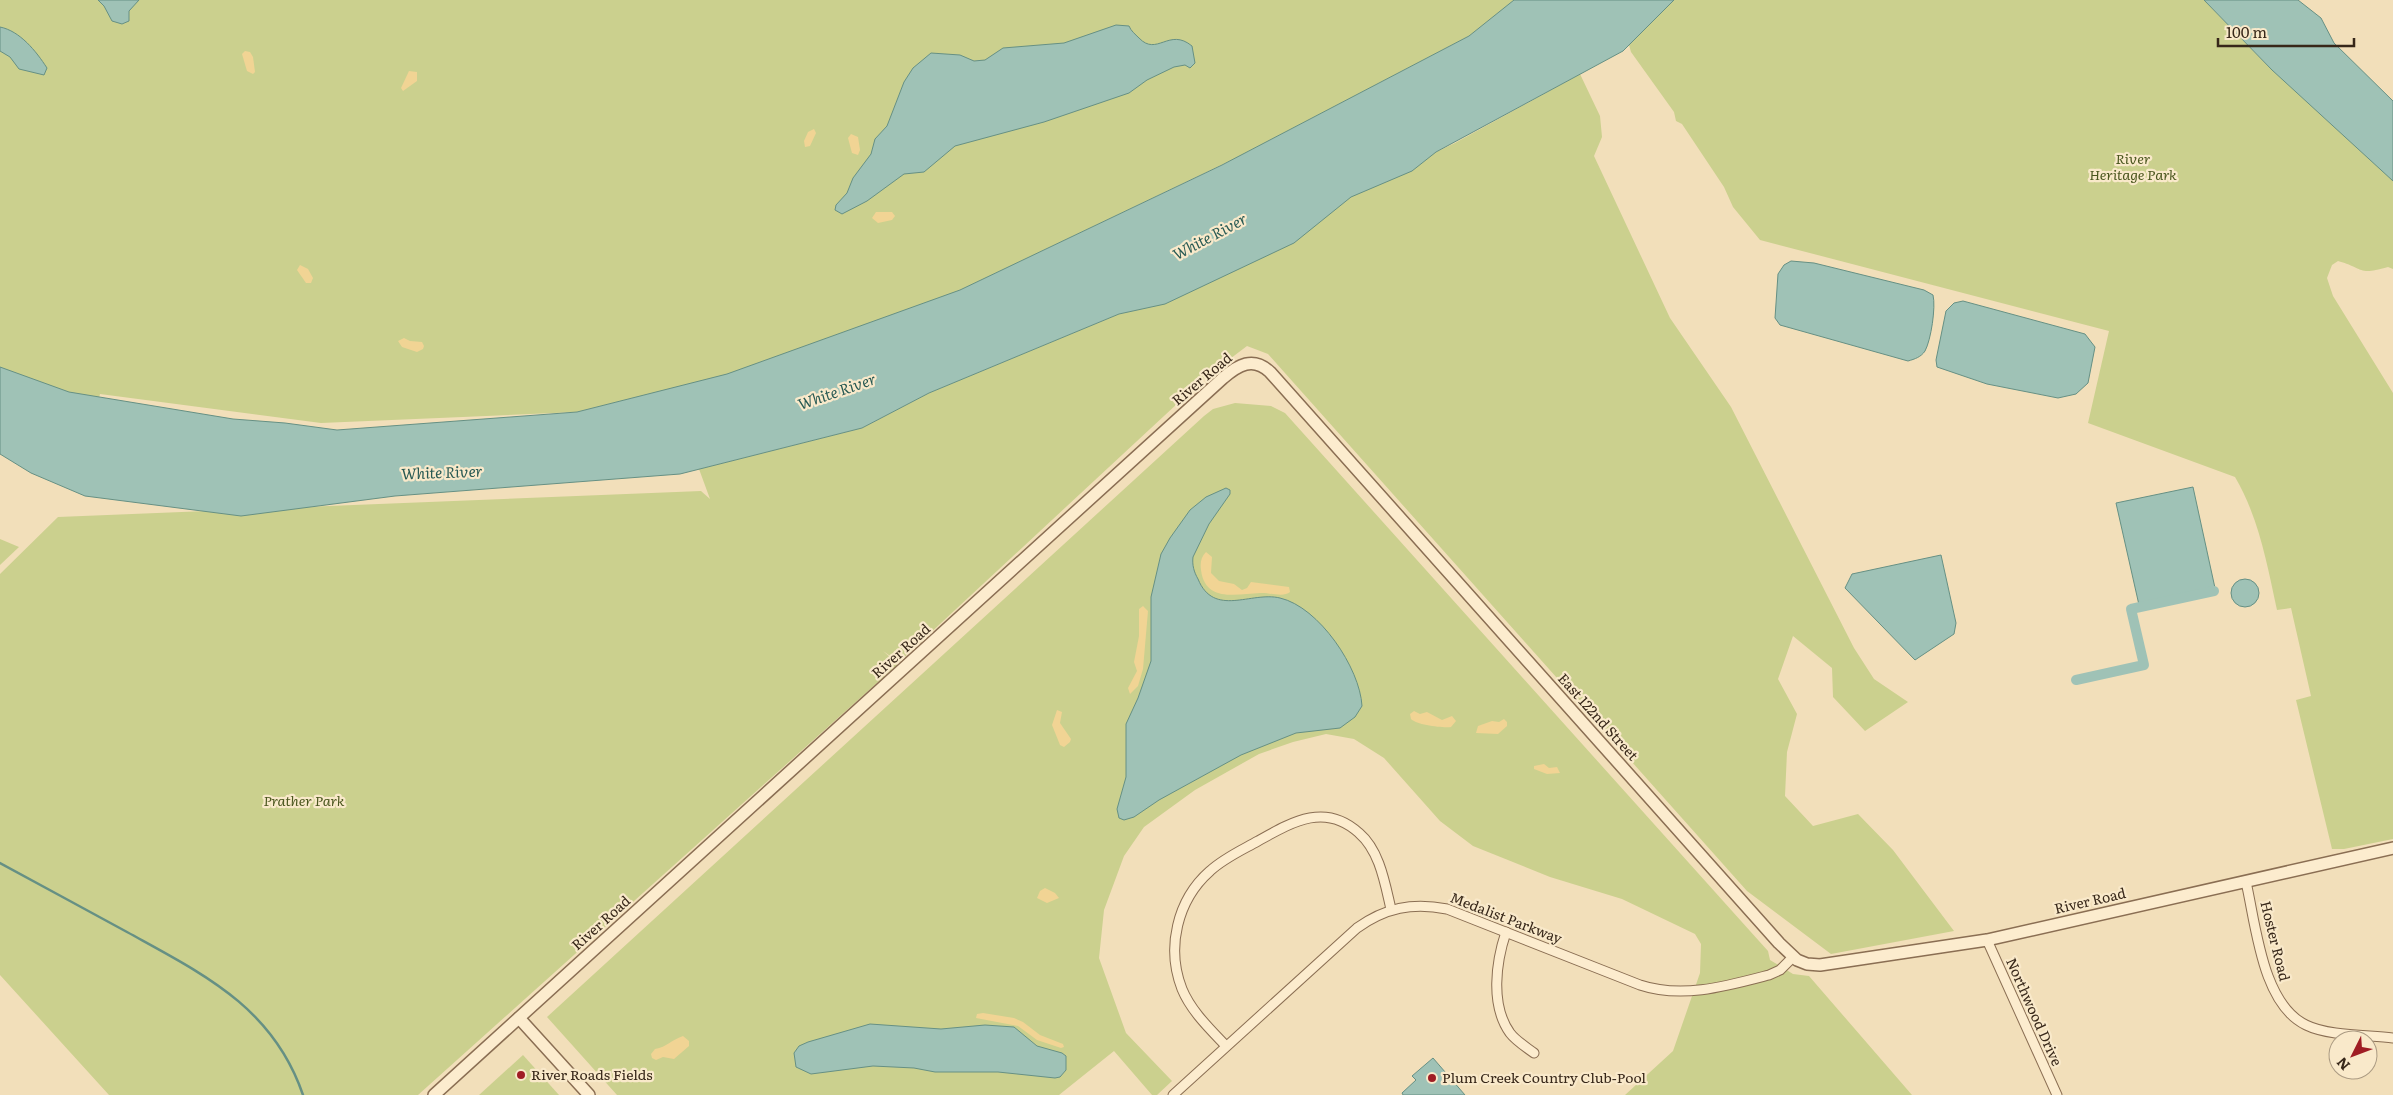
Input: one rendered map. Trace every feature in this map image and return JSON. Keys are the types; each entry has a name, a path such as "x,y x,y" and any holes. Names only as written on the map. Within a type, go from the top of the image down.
{"street":[{"name":"River Road","path":"434,1095 1236,367 1245,363 1254,363 1266,369 1381,498"},
{"name":"East 122nd Street","path":"1381,498 1793,956"},
{"path":"1226,1046 1202,1020 1185,995 1178,976 1175,958 1175,935 1182,911 1192,891 1211,870 1291,823 1310,817 1324,817 1352,827 1370,845 1378,862 1391,909"},
{"name":"River Road","path":"1793,956 1807,964 1820,965 1987,940 2393,848"},
{"name":"Hoster Road","path":"2246,882 2268,979 2274,994 2284,1008 2295,1019 2312,1028 2393,1038"},
{"name":"Medalist Parkway","path":"1173,1095 1357,928 1391,909 1420,906 1447,909 1640,984 1674,992 1703,989 1769,976 1780,970 1793,956"},
{"path":"1506,932 1497,967 1501,1010 1510,1032 1534,1053"},
{"name":"Northwood Drive","path":"1987,940 2057,1095"},
{"path":"519,1018 589,1095"}],"green space":[{"path":"0,0 1515,0 1469,36 1238,157 946,297 762,366 577,412 321,423 100,394 95,415 0,381"},
{"name":"River Heritage Park","path":"1674,0 2204,0 2265,63 2393,180 2393,269 2388,267 2365,271 2338,261 2332,265 2327,278 2333,296 2393,393 2393,839 2344,849 2332,849 2296,700 2311,696 2291,608 2277,610 2266,559 2256,525 2235,477 2088,423 2109,331 1760,240 1733,207 1724,187 1682,124 1676,121 1674,112 1631,52 1629,45"},
{"name":"Prather Park","path":"1580,74 1600,116 1602,137 1594,156 1670,318 1731,407 1854,648 1874,679 1908,702 1865,731 1833,697 1832,668 1793,636 1778,679 1797,714 1787,752 1785,796 1813,826 1858,814 1893,850 1954,931 1831,954 1747,891 1268,354 1247,346 1206,377 899,662 883,651 898,664 418,1095 109,1095 0,975 0,574 58,517 701,491 710,499 699,469 862,428 929,393 1119,314 1165,303 1367,185 1455,143"},
{"path":"1235,403 1271,406 1285,413 1768,951 1770,960 1793,974 1809,976 1912,1095 1625,1095 1673,1051 1700,973 1701,944 1695,934 1622,899 1550,877 1473,846 1440,821 1384,758 1354,739 1326,734 1293,742 1259,754 1195,790 1144,827 1124,856 1104,910 1099,958 1126,1033 1172,1081 1157,1095 1152,1095 1114,1051 1059,1095 617,1095 547,1017 1204,416 1213,409"},
{"path":"0,539 19,547 0,565"},
{"name":"River Roads Fields","path":"523,1055 559,1095 479,1095"}],"sand":[{"path":"245,51 250,52 253,57 255,72 253,74 247,71 242,54"},
{"path":"409,71 417,72 417,81 403,91 401,88"},
{"path":"814,129 816,133 810,146 805,147 804,141 808,132"},
{"path":"851,134 858,137 860,150 858,155 852,153 848,138"},
{"path":"876,212 892,212 895,216 892,220 878,223 872,218"},
{"path":"300,265 308,269 313,278 311,283 306,283 297,270"},
{"path":"404,338 410,341 422,342 423,349 417,352 402,347 398,341"},
{"path":"1206,552 1212,557 1211,573 1219,581 1234,584 1242,590 1247,588 1251,582 1289,587 1290,592 1284,595 1264,593 1233,595 1216,592 1209,588 1204,581 1201,570 1201,560"},
{"path":"1143,606 1148,611 1143,669 1138,686 1130,694 1128,688 1137,671 1134,662 1139,636 1139,609"},
{"path":"1057,710 1062,712 1060,723 1071,739 1064,747 1060,745 1052,725"},
{"path":"1414,711 1420,714 1427,712 1442,720 1452,716 1456,721 1451,727 1424,724 1411,719 1410,714"},
{"path":"1504,719 1507,722 1507,726 1498,734 1476,733 1478,726 1492,721 1499,722"},
{"path":"1544,764 1549,768 1557,767 1560,773 1547,774 1534,769 1534,766"},
{"path":"1045,888 1055,893 1059,898 1047,903 1037,898 1040,891"},
{"path":"983,1013 1014,1018 1023,1022 1040,1035 1063,1044 1064,1047 1061,1048 1037,1040 1018,1026 976,1018 977,1014"},
{"path":"683,1036 689,1041 689,1046 674,1059 663,1057 656,1060 652,1058 651,1054 655,1049 663,1047"}],"water":[{"path":"98,0 139,0 129,11 129,21 122,24 112,21 104,6"},
{"name":"White River","path":"1514,0 1674,0 1623,51 1436,152 1412,171 1351,197 1294,243 1165,304 1119,314 929,393 862,428 680,474 395,496 241,516 85,496 31,473 0,454 0,367 69,392 233,419 337,430 577,412 727,374 960,290 1222,165 1469,36"},
{"path":"2204,0 2298,0 2321,18 2334,43 2393,101 2393,181 2272,70"},
{"path":"1116,25 1129,26 1139,38 1152,45 1177,39 1184,41 1192,46 1195,63 1190,68 1185,65 1174,67 1147,80 1129,93 1044,122 955,146 924,172 904,174 867,201 842,214 835,210 836,205 847,193 853,178 871,154 875,139 887,126 904,82 913,68 931,53 960,55 974,61 985,60 1003,48 1064,43"},
{"path":"0,27 21,37 33,49 47,68 44,75 19,69 10,57 0,51"},
{"path":"1791,261 1814,263 1924,290 1933,295 1932,323 1925,351 1918,358 1908,361 1780,325 1775,318 1778,274 1784,265"},
{"path":"1963,301 2085,334 2095,347 2088,383 2076,394 2058,398 1987,384 1937,367 1936,360 1946,311 1954,303"},
{"path":"2193,487 2215,588 2139,605 2116,503"},
{"path":"1226,488 1230,490 1230,494 1209,524 1193,557 1194,571 1205,591 1213,597 1223,600 1280,598 1295,604 1309,613 1335,641 1345,658 1354,674 1360,691 1362,706 1355,717 1340,728 1296,733 1241,755 1159,800 1134,817 1124,820 1119,818 1117,809 1126,777 1126,724 1138,698 1151,661 1151,597 1161,554 1190,510 1206,497"},
{"path":"1941,555 1956,623 1954,634 1915,660 1845,588 1852,574"},
{"path":"2245,579 2255,583 2259,593 2255,603 2245,607 2235,603 2231,593 2235,583"},
{"path":"870,1024 941,1029 985,1025 1014,1027 1037,1046 1062,1053 1066,1056 1066,1070 1060,1077 1055,1078 998,1072 935,1072 914,1068 873,1066 811,1074 796,1067 794,1053 799,1046"},
{"name":"Plum Creek Country Club-Pool","path":"1433,1058 1465,1095 1403,1095 1402,1093 1416,1080 1412,1076"}],"waterway":[{"path":"2076,680 2144,665 2131,609 2214,591"},
{"path":"0,863 182,963 232,996 274,1038 290,1064 303,1095"}],"place":[{"name":"River Roads Fields","path":"521,1075"},
{"name":"Plum Creek Country Club-Pool","path":"1432,1078"}]}
